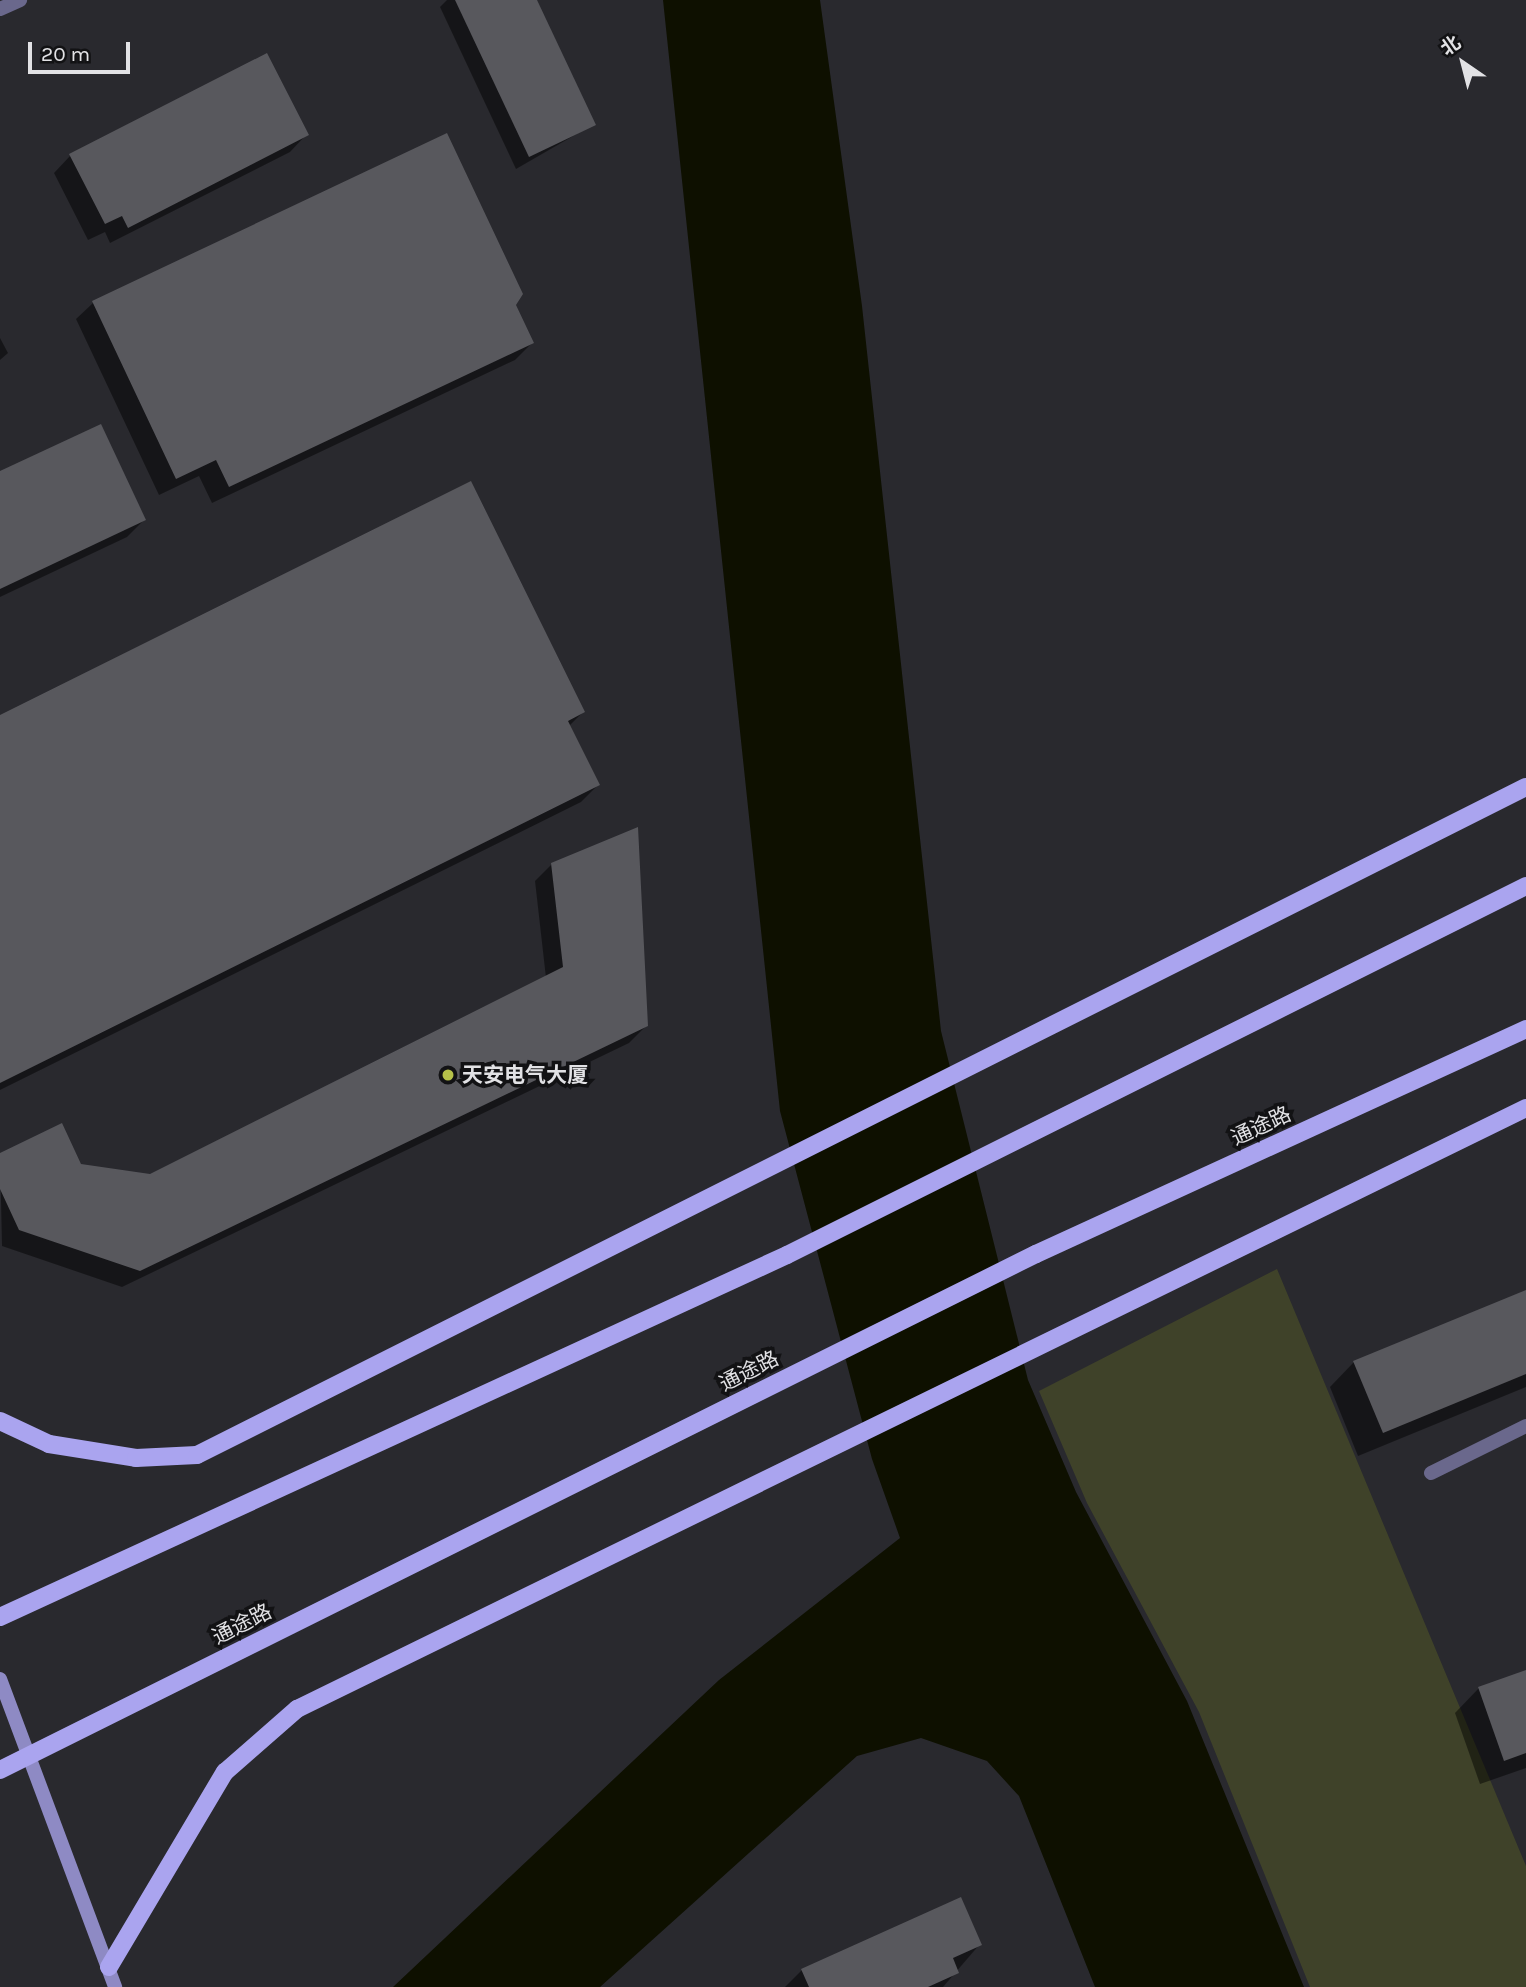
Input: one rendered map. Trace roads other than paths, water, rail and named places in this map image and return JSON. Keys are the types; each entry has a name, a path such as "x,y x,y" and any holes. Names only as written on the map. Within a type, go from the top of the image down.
{"main road":[{"path":"0,1421 49,1444 136,1458 197,1455 777,1168 1526,787"},
{"path":"0,1617 787,1255 987,1151 1526,886"},
{"name":"通途路","path":"0,1770 1036,1254 1526,1029"},
{"path":"109,1967 225,1772 297,1709 844,1437 1526,1108"},
{"path":"0,1679 31,1755 115,1987"}],"street":[{"path":"0,9 20,0"},
{"path":"1431,1473 1526,1426"}],"place":[{"name":"天安电气大厦","path":"448,1075"}]}
